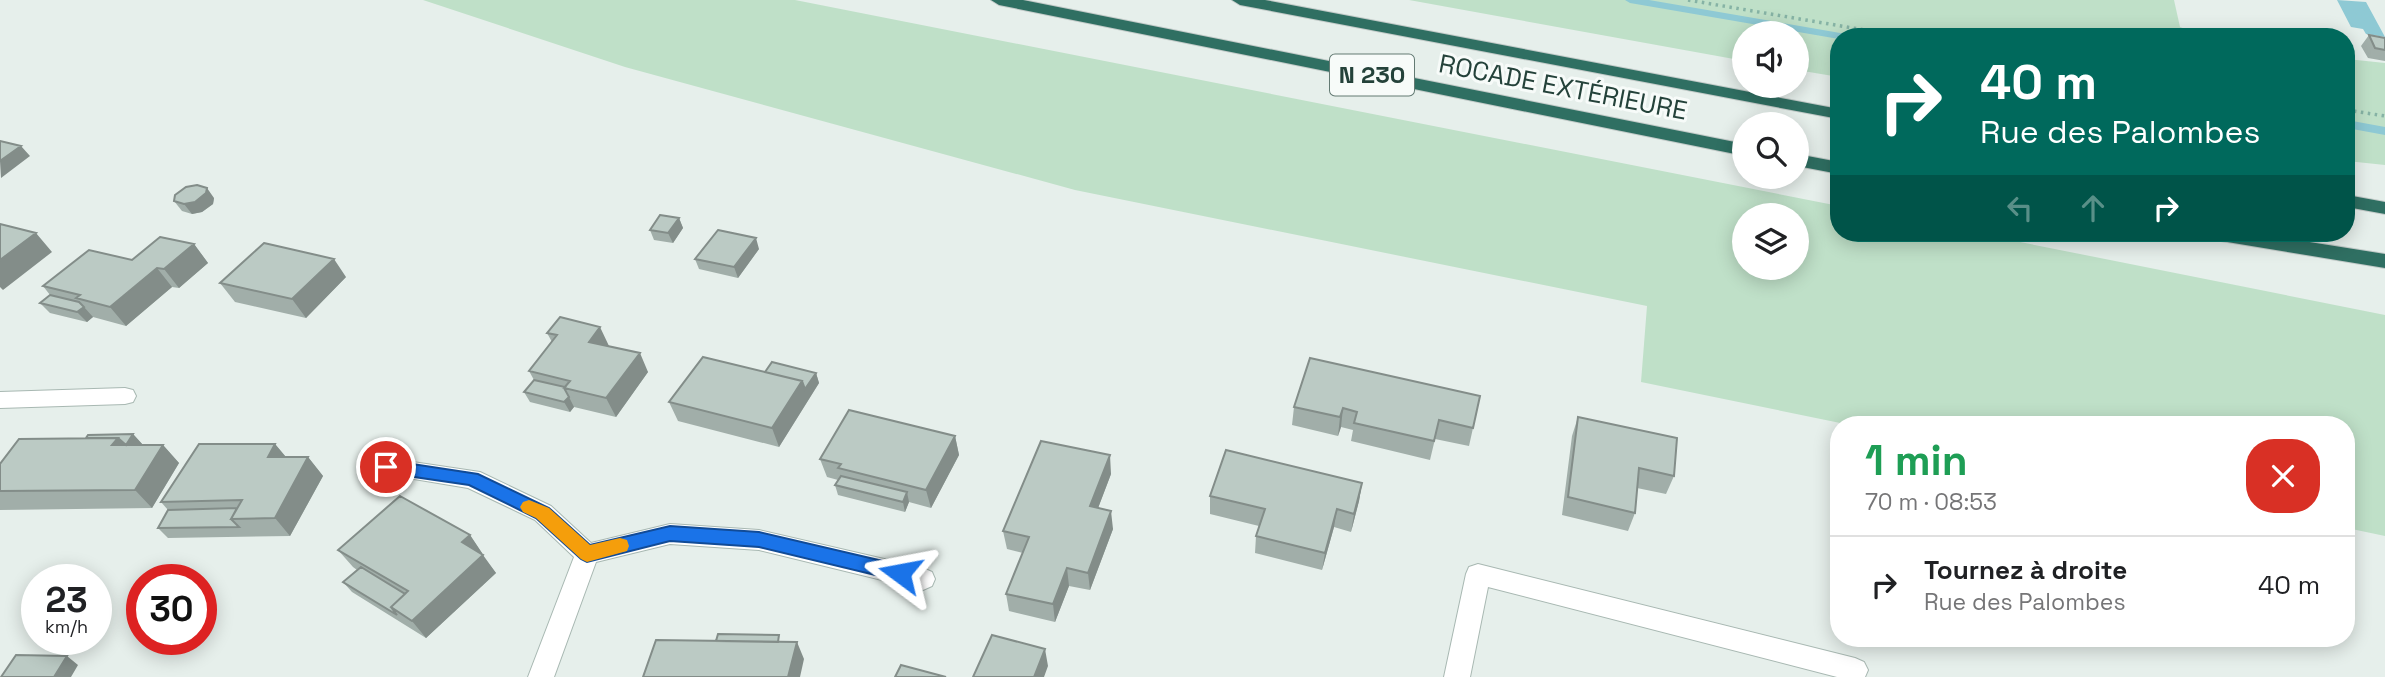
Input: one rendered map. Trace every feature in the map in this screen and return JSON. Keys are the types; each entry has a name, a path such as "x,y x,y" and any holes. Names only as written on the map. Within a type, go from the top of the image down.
{"highway":[{"name":"ROCADE EXTÉRIEURE","path":"999,0 1732,147"},
{"name":"N 230","path":"1240,0 1830,112"},
{"path":"1809,162 1830,166"},
{"path":"2355,202 2385,208"},
{"path":"2270,242 2385,261"}],"street":[{"path":"0,400 125,396"},
{"path":"386,467 472,479 542,513 587,554"},
{"path":"587,554 670,534 759,540 923,579"},
{"path":"541,677 587,554"},
{"path":"1457,677 1478,574 1855,670"}],"path":[{"path":"1688,0 1853,28"},
{"path":"2355,111 2385,116"}],"green space":[{"path":"423,0 795,0 1732,185 1732,189 1753,189 1830,204 1830,242 2020,242 2385,315 2385,536 2355,530 2355,416 1830,416 1830,421 1641,382 1647,306 1075,190 625,67"},
{"path":"1409,0 2174,0 2180,27 2183,28 1830,28 1830,76 1809,72 1809,21 1732,21 1732,59"},
{"path":"2355,60 2385,63 2385,165 2355,162"}],"water":[{"path":"2337,0 2366,2 2385,37 2366,34 2363,29 2351,27"}],"building":[{"path":"2369,35 2385,38 2385,50 2375,48"},
{"path":"0,141 21,146 0,161"},
{"path":"197,185 207,188 206,193 195,202 184,204 174,201 175,195 186,187"},
{"path":"660,215 679,218 668,233 650,230"},
{"path":"0,224 36,233 0,260"},
{"path":"718,230 756,238 734,267 695,259"},
{"path":"160,237 194,244 164,269 157,268 110,307 76,298 80,295 43,286 89,250 132,260"},
{"path":"264,243 334,259 292,299 220,283"},
{"path":"50,295 79,302 84,307 77,312 40,303"},
{"path":"560,317 600,327 589,342 640,353 606,398 564,388 570,381 529,371 557,335 547,333"},
{"path":"703,357 802,381 772,428 669,402"},
{"path":"1310,358 1480,396 1473,428 1439,420 1434,441 1354,423 1357,412 1343,408 1340,417 1294,407"},
{"path":"772,362 816,373 805,389 802,381 765,372"},
{"path":"534,380 565,387 569,397 564,402 524,392"},
{"path":"849,410 955,436 926,490 838,468 841,464 820,459"},
{"path":"1578,417 1677,438 1674,476 1639,468 1635,513 1568,497"},
{"path":"133,434 126,445 118,438 86,438 88,435"},
{"path":"118,438 112,445 163,445 135,490 0,491 0,464 19,439"},
{"path":"1041,441 1110,455 1090,506 1111,511 1088,573 1067,568 1053,604 1006,594 1029,537 1003,531"},
{"path":"199,444 275,444 268,457 308,457 275,518 231,519 242,500 161,502"},
{"path":"1226,450 1362,483 1354,514 1337,509 1325,553 1256,536 1265,509 1210,496"},
{"path":"841,476 907,492 903,502 835,485"},
{"path":"400,496 470,535 462,542 483,555 412,621 391,607 408,591 338,550"},
{"path":"237,508 231,519 239,527 158,528 168,510"},
{"path":"361,567 405,594 391,607 397,615 343,582"},
{"path":"718,634 779,635 778,642 716,641"},
{"path":"992,635 1045,649 1034,677 973,677"},
{"path":"656,640 797,642 788,677 643,677"},
{"path":"16,655 67,656 54,677 1,677"},
{"path":"901,665 946,677 895,677"}],"waterway":[{"path":"1630,0 1830,34"},
{"path":"2355,125 2385,131"}],"slow traffic":[{"path":"529,507 542,513 587,554 620,546"}],"route":[{"path":"386,467 472,479 542,513 587,554 670,534 759,540 900,573"}]}
